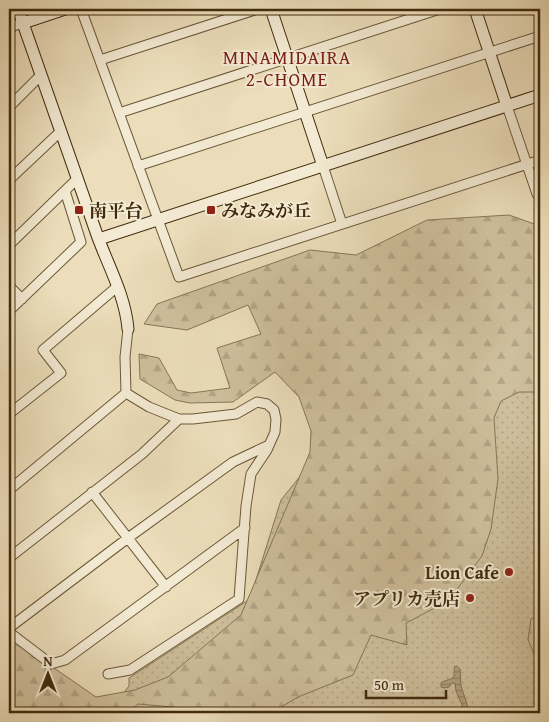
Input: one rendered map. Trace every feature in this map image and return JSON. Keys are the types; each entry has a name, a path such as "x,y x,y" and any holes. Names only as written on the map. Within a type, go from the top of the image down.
{"street":[{"path":"18,9 98,239 118,286 127,318 128,329 125,357 126,393"},
{"path":"9,31 13,26 23,22 66,9"},
{"path":"81,9 179,277 540,160"},
{"path":"100,60 258,9"},
{"path":"271,9 342,224"},
{"path":"119,113 440,9"},
{"path":"475,9 537,194 540,196"},
{"path":"138,166 540,36"},
{"path":"9,107 41,75"},
{"path":"98,239 540,95"},
{"path":"9,180 61,131"},
{"path":"9,245 77,179"},
{"path":"9,311 80,242 65,190"},
{"path":"9,286 22,299"},
{"path":"9,414 61,373 43,350 118,286"},
{"path":"108,674 130,670 239,598 246,506 251,474 275,432 276,419 274,410 267,404 257,402 236,414 179,419 149,407 126,393"},
{"path":"9,490 126,393"},
{"path":"9,558 142,454 179,419"},
{"path":"9,628 128,538 234,462 269,444"},
{"path":"92,492 166,587"},
{"path":"9,632 51,664 65,660 244,528"}],"green space":[{"path":"509,215 540,226 540,392 519,392 501,401 494,418 498,479 491,529 482,556 448,601 406,623 407,645 371,635 353,675 298,697 271,713 213,713 207,710 138,704 127,713 9,713 9,637 96,697 135,690 168,677 241,615 310,452 311,431 299,397 275,372 233,402 190,403 175,400 140,379 139,354 159,358 177,390 191,393 230,388 217,348 261,334 248,305 187,330 144,324 157,304 310,250 356,255 427,220"},
{"path":"540,339 540,713 112,713 114,705 129,686 129,678 250,599 281,500 306,469"},
{"path":"540,615 540,667 528,640 531,619"}],"shaded area":[{"path":"457,666 460,669 461,686 469,710 468,713 464,713 455,683 452,683 449,687 441,687 441,683 453,677 454,667"}],"place":[{"name":"南平台","path":"79,210"},
{"name":"みなみが丘","path":"211,210"},
{"name":"Lion Cafe","path":"509,572"},
{"name":"アプリカ売店","path":"470,598"}],"district":[{"name":"MINAMIDAIRA 2-CHOME","path":"287,68"}]}
